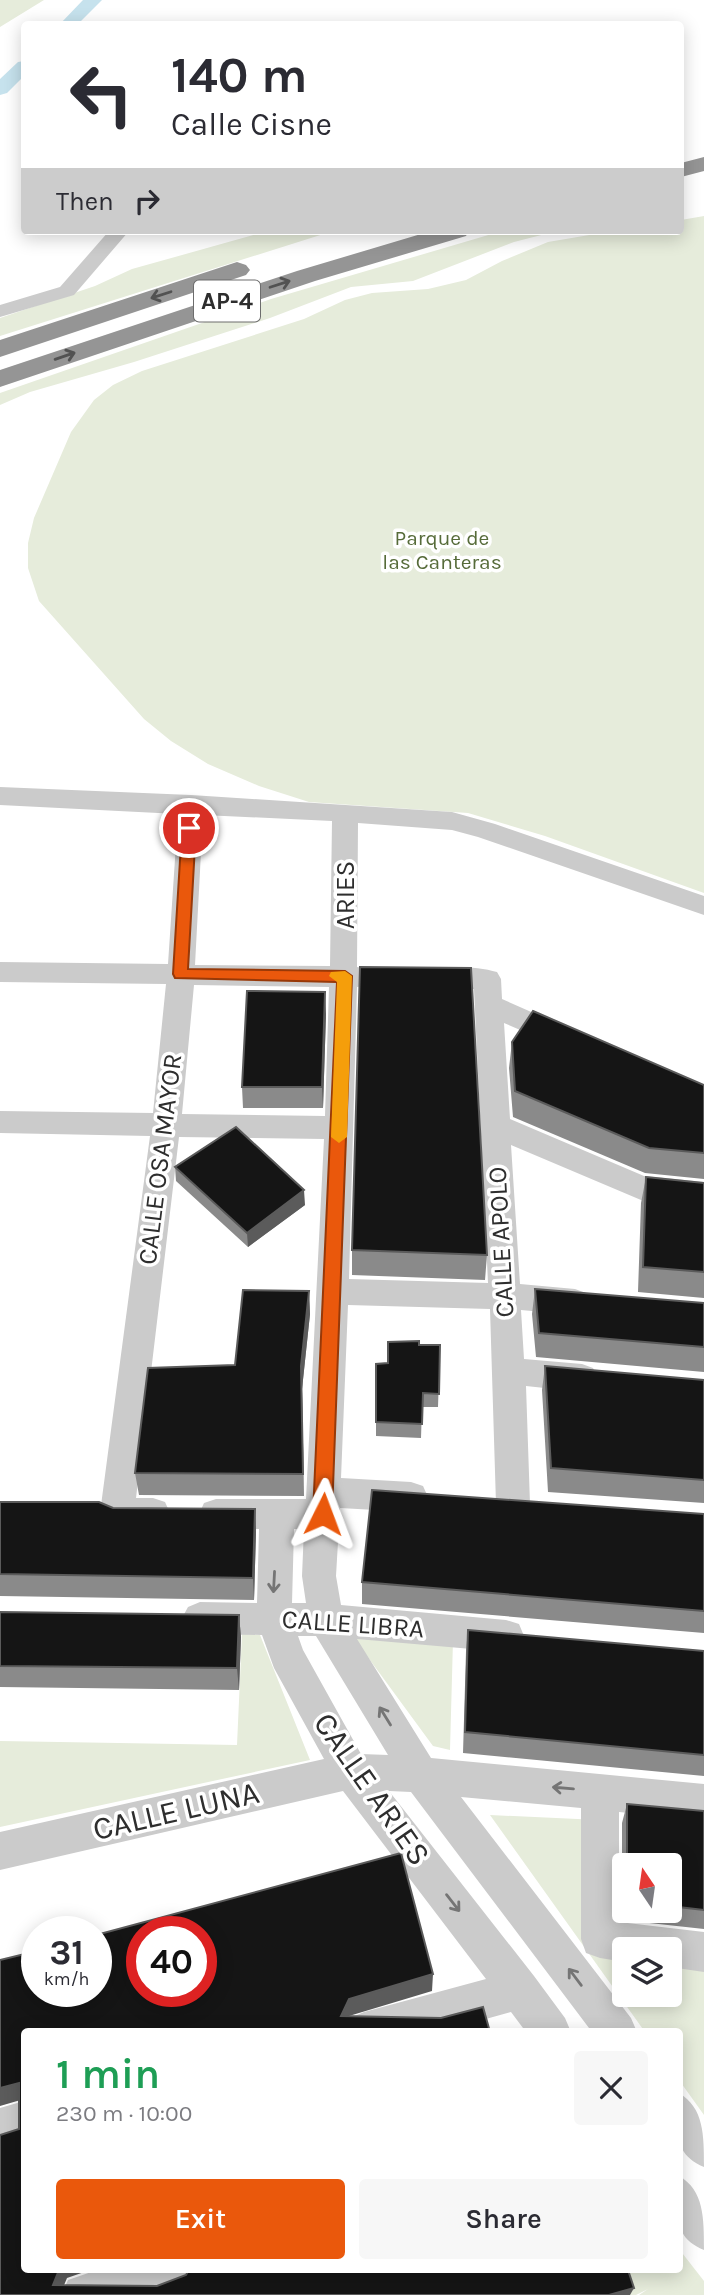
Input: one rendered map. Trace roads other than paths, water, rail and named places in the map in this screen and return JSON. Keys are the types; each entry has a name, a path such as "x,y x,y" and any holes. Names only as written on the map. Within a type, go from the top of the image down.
{"highway":[{"path":"684,169 704,164"},
{"name":"AP-4","path":"0,379 306,276 444,235"},
{"name":"AP-4","path":"0,349 260,263"}],"street":[{"path":"0,311 67,291 116,235"},
{"path":"0,796 417,817 463,824 704,906"},
{"name":"CALLE OSA MAYOR","path":"191,804 181,974 166,1126 117,1513 277,1514"},
{"name":"ARIES","path":"345,814 345,976"},
{"path":"0,972 403,977 488,992 590,1050"},
{"path":"326,1620 319,1576 334,1292 345,976"},
{"name":"CALLE APOLO","path":"488,992 509,1371 513,1505"},
{"path":"0,1122 340,1128"},
{"path":"495,1125 641,1188 704,1194"},
{"path":"334,1292 504,1296 598,1304"},
{"path":"509,1371 606,1380"},
{"path":"277,1514 323,1503 445,1500"},
{"name":"CALLE ARIES","path":"277,1514 274,1619 287,1656 351,1772 548,2028"},
{"name":"CALLE LIBRA","path":"164,1618 326,1620 534,1638"},
{"name":"CALLE ARIES","path":"326,1620 421,1775 614,2028"},
{"name":"CALLE LUNA","path":"0,1851 351,1772 421,1775"},
{"path":"421,1775 704,1802"},
{"path":"600,1791 600,1939 704,1952"},
{"path":"379,2028 520,1990"},
{"path":"683,2119 704,2146"},
{"path":"0,2129 21,2123"},
{"path":"683,2202 704,2229"},
{"path":"83,2295 163,2273"}],"waterway":[{"path":"71,21 93,0"},
{"path":"0,89 21,69"}],"park label":[{"name":"Parque de las Canteras","path":"442,550"}]}
